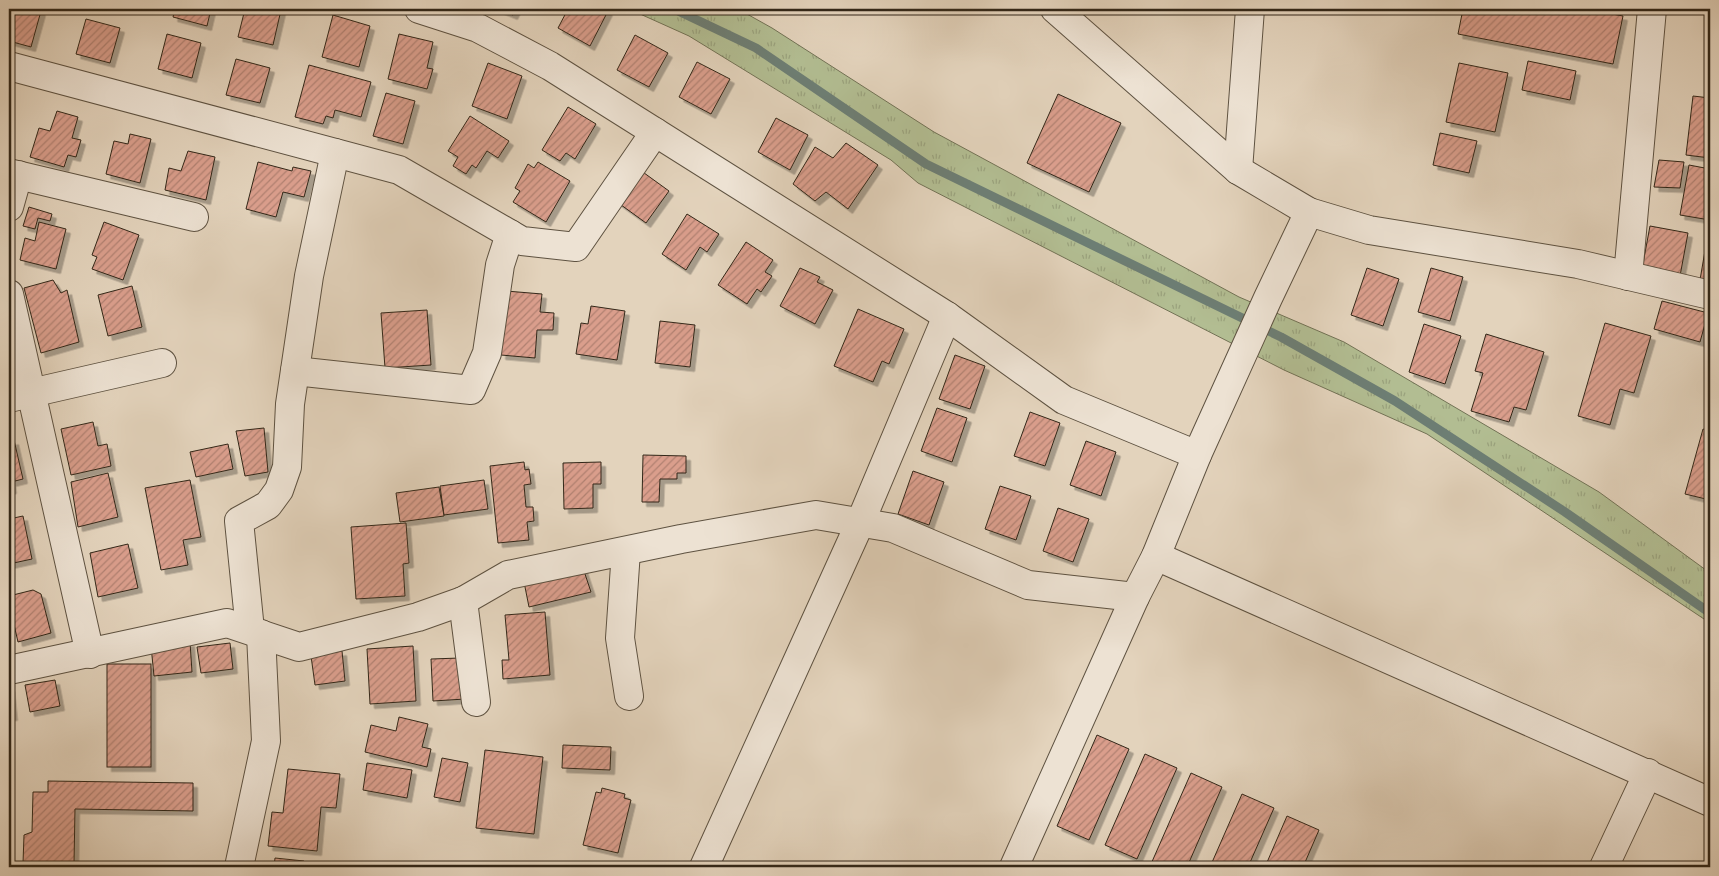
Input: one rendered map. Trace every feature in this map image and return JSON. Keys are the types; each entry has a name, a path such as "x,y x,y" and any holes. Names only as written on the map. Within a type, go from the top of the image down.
{"street":[{"path":"419,9 478,28 550,66 947,316 1064,400 1198,455"},
{"path":"1054,9 1238,170 1309,212 1369,230 1578,264 1710,296"},
{"path":"1238,170 1250,9"},
{"path":"1628,276 1652,9"},
{"path":"9,66 399,170 522,241 576,247 655,132"},
{"path":"238,867 266,741 255,632 239,521 268,505 280,490 286,466 290,404 309,276 335,153"},
{"path":"9,207 13,174 194,217"},
{"path":"1014,867 1135,597 1156,556 1198,455 1268,298 1309,212"},
{"path":"295,371 472,390 488,353 500,265 510,234"},
{"path":"9,294 20,395 90,654"},
{"path":"704,867 860,523 947,316"},
{"path":"20,395 162,363"},
{"path":"9,670 227,623 299,647 418,617 463,601 508,575 681,539 816,515 893,528 1028,584 1135,597"},
{"path":"626,550 620,638 629,696"},
{"path":"1156,556 1710,802"},
{"path":"463,601 476,702"},
{"path":"1604,867 1648,773"}],"green space":[{"path":"629,9 738,9 772,28 934,132 1239,297 1344,342 1599,492 1710,573 1710,623 1427,434 1284,370 918,183 891,160 689,36"}],"building":[{"path":"9,9 41,11 31,47 9,41"},
{"path":"175,9 211,9 207,26 173,17"},
{"path":"245,9 281,10 273,45 238,37"},
{"path":"498,9 516,9 513,15"},
{"path":"568,9 603,9 608,11 590,46 558,28"},
{"path":"1463,9 1585,9 1623,16 1613,64 1458,34"},
{"path":"333,15 370,26 359,67 322,57"},
{"path":"86,19 120,28 110,63 76,54"},
{"path":"167,34 201,43 192,78 158,69"},
{"path":"399,34 433,42 427,68 433,69 427,89 388,79"},
{"path":"635,35 668,53 649,87 617,70"},
{"path":"236,59 270,68 260,103 226,95"},
{"path":"1528,61 1576,71 1570,100 1522,90"},
{"path":"697,62 730,79 711,114 679,97"},
{"path":"488,63 522,76 507,119 472,106"},
{"path":"1459,63 1508,73 1495,132 1446,122"},
{"path":"309,65 371,82 361,117 335,110 333,118 326,116 323,124 295,117"},
{"path":"386,93 415,101 403,144 373,136"},
{"path":"1058,94 1121,123 1089,192 1027,163"},
{"path":"1693,96 1710,98 1710,158 1686,155"},
{"path":"568,107 596,124 575,159 566,153 560,161 542,150"},
{"path":"57,111 78,117 72,138 81,140 76,157 68,155 64,167 30,157 39,128 50,131"},
{"path":"470,116 509,141 498,158 487,151 476,168 472,165 466,174 453,166 458,157 448,151"},
{"path":"776,118 808,135 790,170 758,152"},
{"path":"1440,133 1477,141 1469,173 1433,165"},
{"path":"130,134 151,139 140,183 106,174 114,141 128,144"},
{"path":"846,143 878,165 848,209 826,192 815,201 793,184 815,147 833,158"},
{"path":"188,151 215,157 206,200 165,190 169,168 181,171"},
{"path":"1659,160 1684,162 1680,188 1654,187"},
{"path":"258,162 292,171 293,167 311,171 304,197 283,192 276,217 246,209"},
{"path":"538,162 570,181 546,222 513,202 520,191 515,188 528,164 534,168"},
{"path":"1689,165 1710,169 1710,220 1680,215"},
{"path":"640,170 669,191 646,223 617,202"},
{"path":"29,207 52,214 50,221 38,218 35,229 23,226"},
{"path":"687,214 719,234 707,252 700,247 686,270 662,254"},
{"path":"39,222 66,229 56,269 20,260 25,238 35,241"},
{"path":"104,222 139,235 123,280 92,269 97,257 92,255"},
{"path":"1650,226 1688,233 1680,276 1642,269"},
{"path":"1708,233 1710,233 1710,282 1700,280"},
{"path":"746,242 773,260 765,272 772,276 761,292 757,289 747,304 718,285"},
{"path":"800,268 820,277 817,282 833,290 815,324 780,306"},
{"path":"1367,268 1399,279 1383,326 1351,315"},
{"path":"1431,268 1463,277 1450,321 1418,312"},
{"path":"53,280 61,293 67,290 79,342 41,353 24,288"},
{"path":"132,286 142,327 108,336 98,295"},
{"path":"506,291 542,294 540,312 554,313 553,330 537,330 535,358 501,355"},
{"path":"1662,301 1708,313 1700,342 1654,329"},
{"path":"591,306 625,311 617,360 576,354 581,323 588,324"},
{"path":"858,309 904,329 889,364 882,361 873,382 834,366"},
{"path":"427,310 431,365 385,368 381,313"},
{"path":"660,321 695,325 690,367 655,363"},
{"path":"1605,323 1651,336 1634,393 1620,389 1610,425 1578,416"},
{"path":"1424,324 1461,336 1445,384 1409,372"},
{"path":"1486,334 1544,352 1526,410 1514,407 1509,422 1471,411 1483,373 1475,371"},
{"path":"955,355 985,366 970,409 939,399"},
{"path":"937,408 967,418 952,462 921,451"},
{"path":"1030,412 1060,423 1045,466 1014,456"},
{"path":"93,422 98,446 107,444 111,466 71,475 61,429"},
{"path":"264,428 268,472 245,476 236,431"},
{"path":"1703,429 1710,431 1710,500 1685,494"},
{"path":"14,440 23,479 11,482 12,489 9,490 9,442"},
{"path":"1086,441 1116,452 1101,496 1070,485"},
{"path":"228,444 233,469 196,477 190,452"},
{"path":"643,455 686,456 686,473 677,473 677,479 660,479 659,502 642,502"},
{"path":"524,462 525,470 529,469 531,484 524,485 526,507 533,507 534,521 527,522 529,540 498,543 490,466"},
{"path":"601,462 601,484 593,484 593,508 564,509 563,463"},
{"path":"913,471 944,482 929,525 898,514"},
{"path":"108,473 118,517 78,527 71,482"},
{"path":"190,480 201,537 183,540 188,565 161,570 145,488"},
{"path":"484,480 488,509 444,515 440,486"},
{"path":"1000,486 1031,496 1016,540 985,529"},
{"path":"439,487 444,516 400,522 396,493"},
{"path":"1058,508 1089,519 1073,562 1043,551"},
{"path":"23,516 32,559 9,564 9,519"},
{"path":"406,523 409,563 403,564 405,596 356,599 351,527"},
{"path":"128,544 138,588 98,597 90,553"},
{"path":"583,568 591,592 529,607 524,582"},
{"path":"33,590 41,594 51,633 18,642 9,596"},
{"path":"545,612 550,675 503,679 502,660 509,660 505,615"},
{"path":"190,642 192,672 154,676 151,646"},
{"path":"230,643 233,669 201,673 197,647"},
{"path":"413,646 416,701 370,704 367,649"},
{"path":"342,651 345,681 315,685 311,656"},
{"path":"460,658 465,699 433,701 431,659"},
{"path":"107,664 151,664 151,767 107,767"},
{"path":"55,680 60,706 30,712 25,685"},
{"path":"10,687 13,716 9,716"},
{"path":"399,717 428,724 422,747 431,749 427,767 365,752 371,725 396,731"},
{"path":"1097,735 1129,749 1089,840 1057,826"},
{"path":"563,745 611,747 610,770 562,768"},
{"path":"485,750 543,757 534,834 476,828"},
{"path":"1145,754 1177,768 1137,859 1105,845"},
{"path":"442,758 468,763 460,802 434,797"},
{"path":"367,763 412,770 407,798 363,790"},
{"path":"288,769 340,774 336,808 321,807 317,851 268,846 272,812 283,813"},
{"path":"1191,773 1222,787 1187,867 1158,867 1151,864"},
{"path":"48,781 193,783 193,811 75,809 74,864 23,863 24,835 32,832 33,792 48,792"},
{"path":"602,788 625,794 624,798 631,800 618,853 583,845 596,792 601,793"},
{"path":"1242,794 1274,808 1248,867 1210,867"},
{"path":"1287,816 1319,830 1303,867 1265,867"},
{"path":"275,858 304,861 303,867 274,867"}],"waterway":[{"path":"674,9 756,48 926,164 1281,337 1395,401 1565,512 1710,613"}]}
